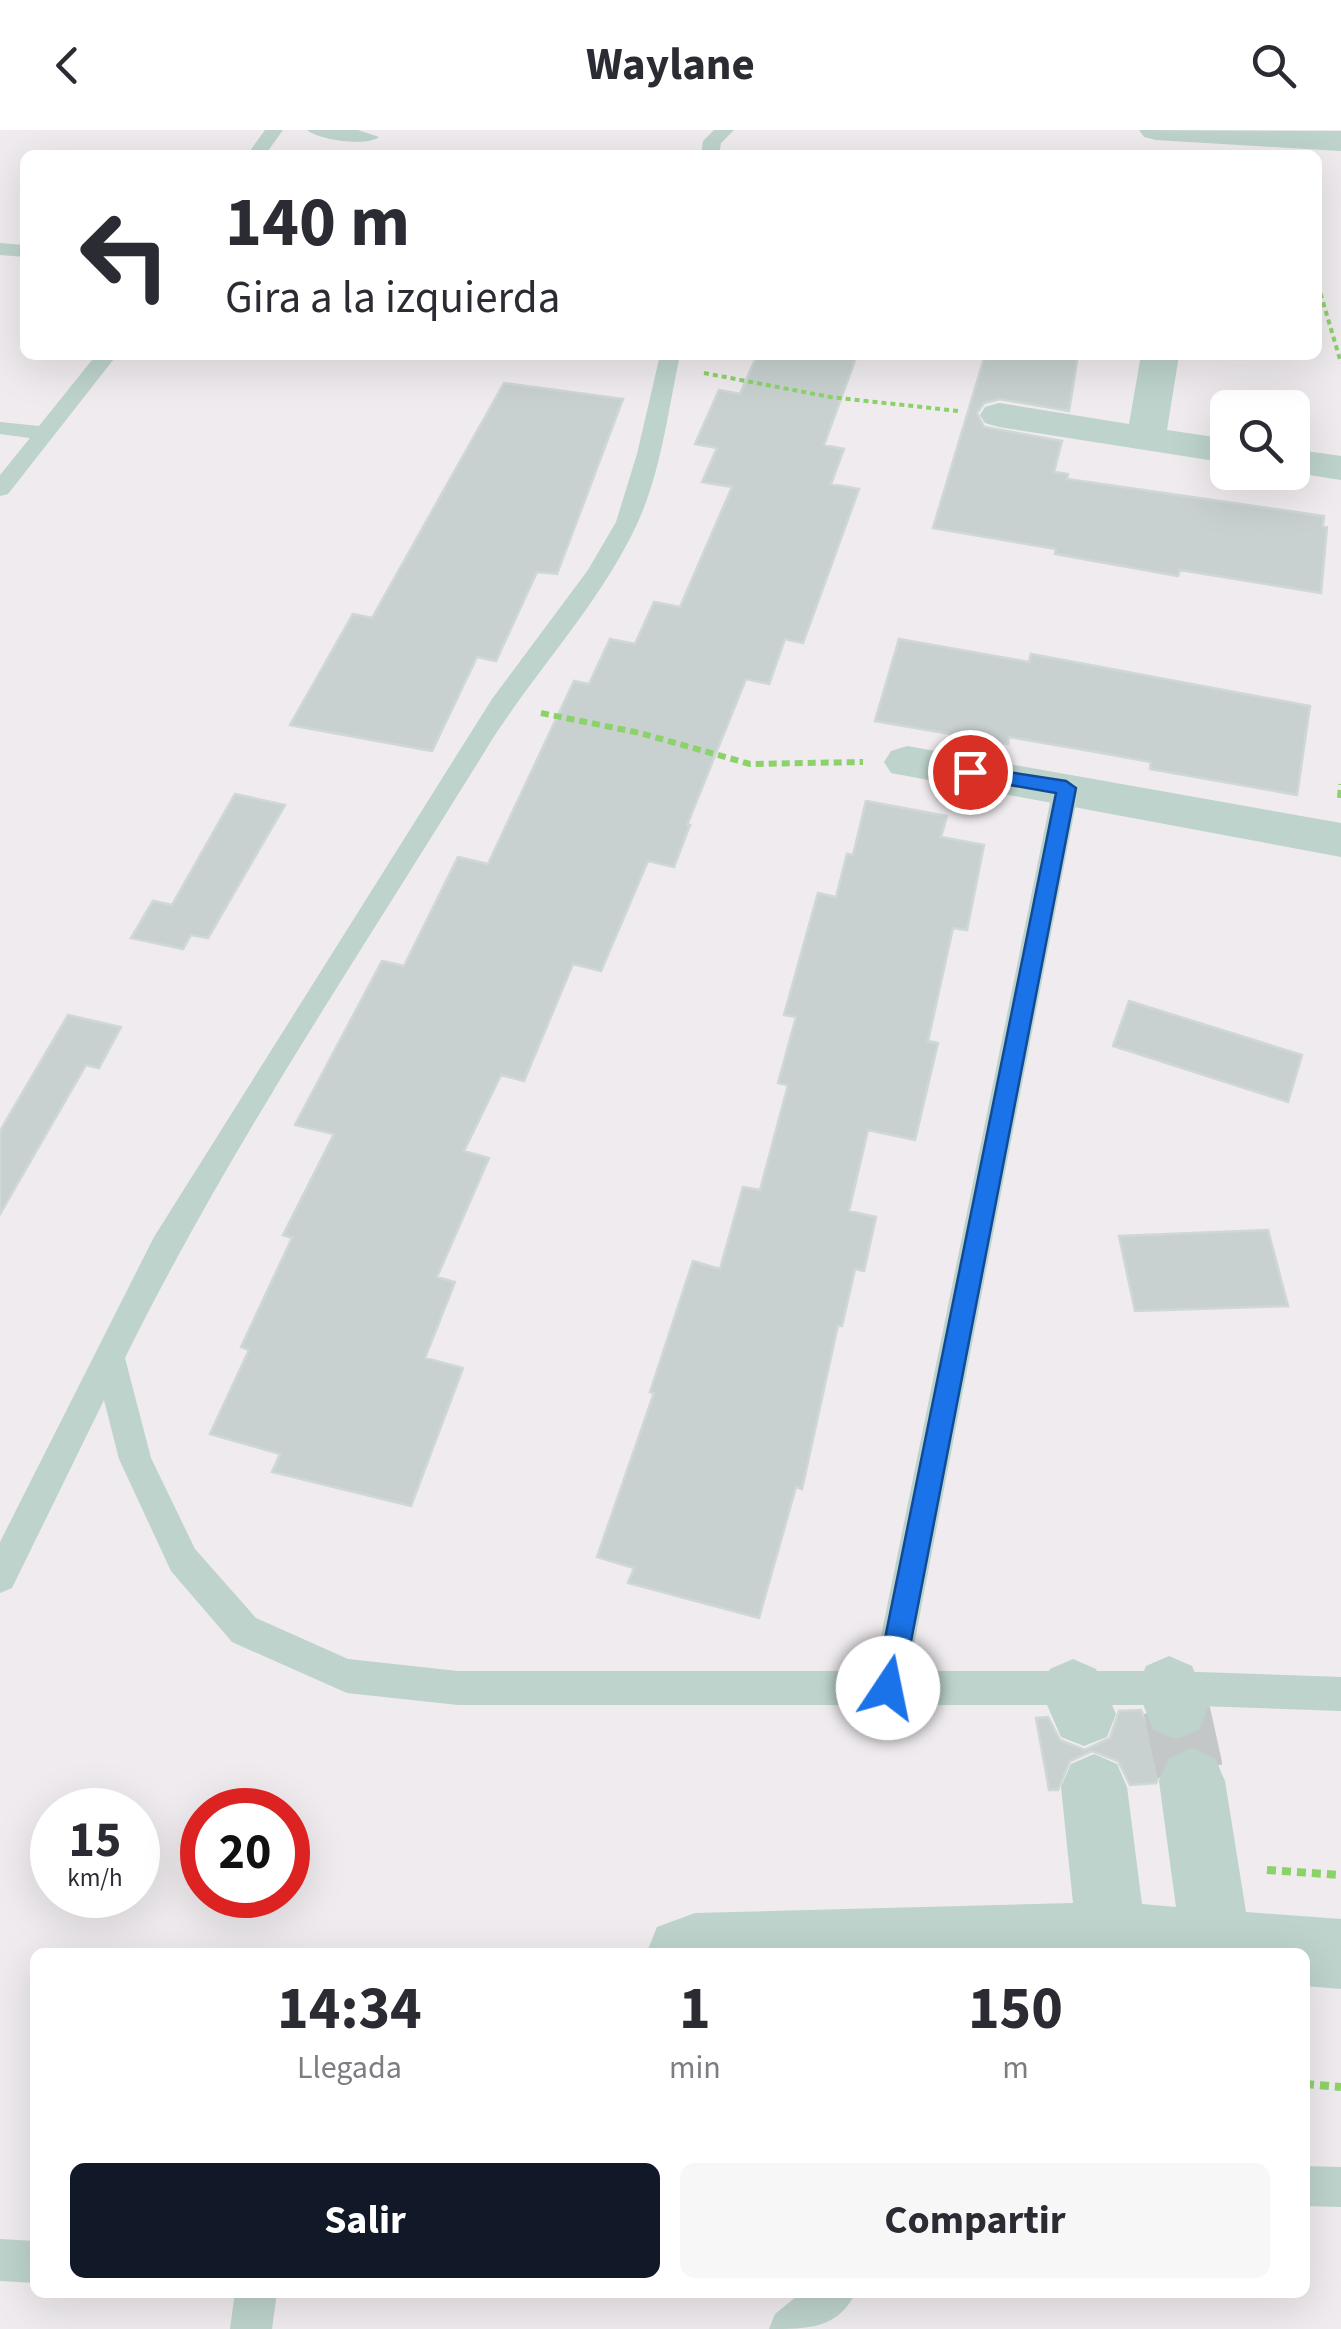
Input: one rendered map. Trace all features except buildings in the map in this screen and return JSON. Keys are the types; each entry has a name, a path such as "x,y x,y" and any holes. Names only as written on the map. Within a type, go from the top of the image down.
{"street":[{"path":"1156,130 1198,145 1341,141"},
{"path":"1146,438 1159,360"},
{"path":"999,415 1210,448"},
{"path":"1310,464 1341,468"},
{"path":"906,762 1341,840"},
{"path":"1192,1781 1216,1942"},
{"path":"1094,1787 1110,1936"},
{"path":"695,1948 1110,1936 1278,1948"},
{"path":"1310,1951 1341,1954"}],"lane":[{"path":"316,130 370,137"},
{"path":"711,150 712,141 726,130"},
{"path":"0,489 102,360"},
{"path":"0,1577 165,1246 501,705 598,573 627,522 648,454 669,360"},
{"path":"0,428 44,433"},
{"path":"888,1688 1066,788"},
{"path":"109,1356 135,1459 183,1560 244,1630 348,1676 458,1688 888,1688 1078,1702 1341,1694"},
{"path":"1310,2186 1341,2187"},
{"path":"0,2260 30,2262"},
{"path":"251,2329 255,2298"},
{"path":"790,2329 828,2298"}],"path":[{"path":"1322,299 1341,363"},
{"path":"669,360 769,388 999,415"},
{"path":"501,705 640,733 750,764 906,762"},
{"path":"1205,1866 1341,1875"},
{"path":"1310,2084 1341,2087"}],"tunnel":[{"path":"1176,1707 1192,1781"}],"route":[{"path":"888,1688 1066,788 970,772"}]}
